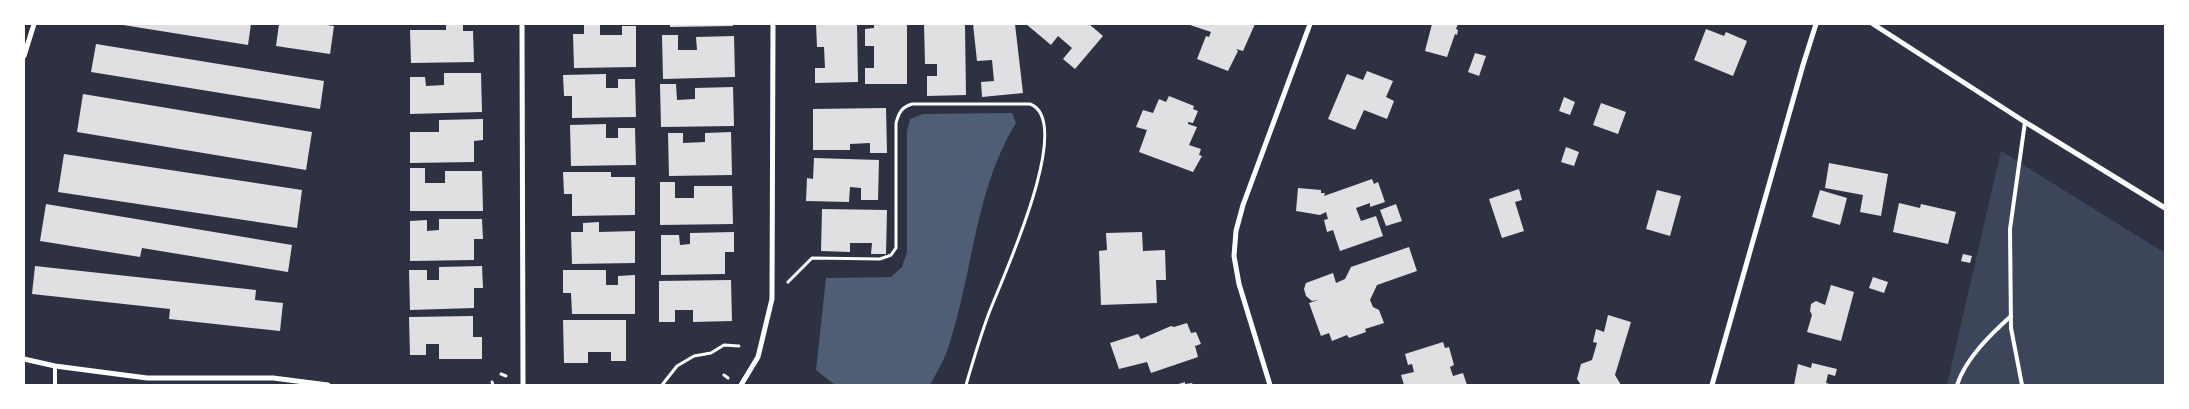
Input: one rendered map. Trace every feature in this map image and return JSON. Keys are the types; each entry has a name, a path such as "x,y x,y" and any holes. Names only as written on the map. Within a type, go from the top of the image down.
{"street":[{"path":"24,56 34,24"},
{"path":"522,24 523,385"},
{"path":"741,385 758,357 772,299 773,24"},
{"path":"1270,385 1239,284 1234,256 1236,231 1243,205 1310,24"},
{"path":"1712,385 1816,24"},
{"path":"1873,24 2025,122 2165,208"},
{"path":"24,359 55,366 188,382 273,378 308,384 328,385"}],"lane":[{"path":"2022,385 2011,328 2010,228 2025,122"},
{"path":"1957,385 1959,377 1989,336 2011,316"},
{"path":"55,366 55,385"}],"path":[{"path":"788,282 812,258 880,259 890,255 896,248 896,122 899,113 904,107 912,104 1030,104 1036,106 1042,114 1046,133 1044,154 1027,221 989,313 966,385"},
{"path":"662,384 676,366 694,356 711,353 724,344 739,346"},
{"path":"501,374 506,376"},
{"path":"724,375 728,378"}],"shaded area":[{"path":"1012,113 1016,123 1002,149 991,177 956,322 945,355 930,385 835,385 816,370 826,278 891,277 902,267 907,252 907,131 910,119 923,114"},
{"path":"2001,151 2165,253 2165,385 1947,385"}],"building":[{"path":"117,24 251,24 248,45"},
{"path":"279,24 334,26 330,54 276,46"},
{"path":"446,24 463,24 463,31 473,31 474,62 411,63 410,30 446,30"},
{"path":"584,24 600,24 600,35 622,35 622,26 636,26 636,67 574,68 573,34 584,34"},
{"path":"670,24 733,24 733,26 670,27"},
{"path":"816,24 857,24 858,82 815,83 815,68 825,68 824,47 817,47"},
{"path":"874,24 907,24 907,84 865,84 865,68 874,68 874,46 865,46 865,29 874,28"},
{"path":"924,24 965,25 966,95 927,96 927,76 937,76 937,64 925,64"},
{"path":"973,24 1015,24 1023,93 982,97 981,82 994,81 992,60 977,61"},
{"path":"1026,24 1089,24 1103,36 1075,69 1063,59 1072,48 1058,36 1051,45"},
{"path":"1187,24 1255,24 1243,51 1236,49 1238,51 1228,71 1197,59 1206,36 1209,37 1211,32"},
{"path":"1432,24 1458,24 1456,29 1458,30 1457,35 1455,34 1447,57 1425,51"},
{"path":"1706,29 1724,36 1726,32 1747,41 1733,76 1694,60"},
{"path":"662,35 678,35 678,50 697,50 696,37 734,36 735,77 663,79"},
{"path":"96,44 324,81 320,109 91,72"},
{"path":"1475,53 1486,56 1479,76 1468,72"},
{"path":"1367,71 1393,81 1386,97 1394,101 1387,119 1364,110 1355,130 1328,119 1347,74 1363,80"},
{"path":"444,73 481,73 482,112 410,114 410,77 425,77 426,86 444,85"},
{"path":"606,74 606,88 618,88 618,79 635,79 636,117 572,118 572,96 564,96 563,75"},
{"path":"660,84 676,84 677,100 695,99 695,88 733,87 734,126 661,127"},
{"path":"83,94 312,132 306,170 77,132"},
{"path":"1169,96 1194,106 1193,109 1198,111 1193,123 1188,122 1188,124 1197,127 1189,145 1201,149 1199,155 1202,156 1193,172 1139,152 1147,130 1136,127 1143,110 1153,113 1159,99 1166,102"},
{"path":"1564,97 1575,102 1570,115 1559,111"},
{"path":"1601,103 1626,112 1618,134 1593,125"},
{"path":"886,108 887,153 870,153 870,143 850,144 850,150 813,150 813,109"},
{"path":"483,119 483,140 474,141 474,162 410,163 410,132 439,132 439,120"},
{"path":"606,124 606,138 618,138 618,128 635,128 636,165 571,166 570,125"},
{"path":"731,132 732,175 669,176 668,133 683,133 683,143 705,142 705,133"},
{"path":"1566,147 1579,152 1574,166 1561,162"},
{"path":"64,154 302,190 297,228 58,192"},
{"path":"814,158 879,160 878,200 861,200 861,188 850,187 849,202 806,201 807,178 813,179"},
{"path":"1829,163 1888,174 1881,216 1860,212 1863,195 1825,188"},
{"path":"410,168 425,168 425,183 445,183 445,171 482,171 483,211 410,211"},
{"path":"563,172 611,172 611,177 635,177 635,215 572,216 572,194 564,194"},
{"path":"1372,179 1374,184 1378,182 1385,202 1370,207 1370,203 1356,208 1361,221 1376,216 1383,236 1340,251 1333,230 1327,232 1324,220 1328,219 1326,212 1320,215 1296,211 1298,188 1321,190 1321,193 1325,193 1324,196"},
{"path":"660,182 675,182 675,198 694,198 694,186 732,186 733,224 660,225"},
{"path":"1519,189 1522,200 1515,202 1524,231 1502,238 1489,199"},
{"path":"1657,190 1681,196 1670,236 1646,229"},
{"path":"1820,190 1847,198 1840,225 1812,217"},
{"path":"1899,203 1920,208 1921,204 1956,212 1948,244 1893,232"},
{"path":"46,204 292,245 288,272 142,248 140,257 40,241"},
{"path":"1396,204 1402,221 1386,226 1380,210"},
{"path":"822,209 887,210 886,254 871,254 872,243 850,243 850,252 821,251"},
{"path":"439,219 482,219 483,239 474,239 474,260 410,261 410,221 427,220 427,231 439,230"},
{"path":"599,222 599,232 635,231 635,263 572,264 571,232 583,232 583,223"},
{"path":"734,232 734,252 725,252 725,274 661,275 661,235 679,235 680,245 690,244 690,233"},
{"path":"1142,232 1143,251 1165,250 1166,280 1156,280 1157,303 1101,305 1099,251 1107,250 1106,233"},
{"path":"1409,247 1417,271 1377,285 1370,300 1373,307 1379,310 1384,323 1365,329 1366,332 1349,338 1347,335 1332,341 1329,333 1321,336 1309,303 1318,300 1312,301 1306,296 1304,289 1306,283 1333,273 1336,283 1345,279 1351,267"},
{"path":"1963,254 1972,256 1970,263 1961,261"},
{"path":"35,266 256,290 255,300 283,303 280,331 169,319 170,309 32,294"},
{"path":"482,266 483,288 474,288 474,308 410,310 409,270 427,270 427,280 439,280 439,267"},
{"path":"563,270 606,270 606,285 618,285 618,276 635,275 635,314 572,314 571,293 563,293"},
{"path":"1873,277 1888,282 1884,293 1869,288"},
{"path":"731,280 732,321 693,322 693,310 675,310 675,322 659,322 659,281"},
{"path":"1831,285 1854,292 1841,341 1807,332 1812,315 1810,311 1811,304 1816,301 1825,305"},
{"path":"1608,315 1631,322 1615,375 1621,385 1581,385 1577,379 1581,364 1592,360 1597,343 1593,342 1596,329 1604,332"},
{"path":"473,316 473,337 482,337 482,359 439,359 439,344 426,344 426,355 410,355 409,317"},
{"path":"563,320 626,320 626,361 611,361 611,352 588,352 588,363 564,363"},
{"path":"1187,323 1191,333 1196,332 1201,344 1195,346 1198,357 1151,373 1147,362 1119,369 1110,343 1138,334 1141,339 1171,326 1174,327"},
{"path":"1443,342 1445,348 1449,347 1454,365 1450,367 1453,376 1463,373 1467,385 1404,385 1401,375 1414,372 1412,364 1408,365 1405,354"},
{"path":"1812,363 1837,369 1835,376 1828,374 1826,383 1833,385 1794,385 1798,364 1811,368"},
{"path":"1185,382 1185,384 1192,383 1193,385 1175,385"}]}
